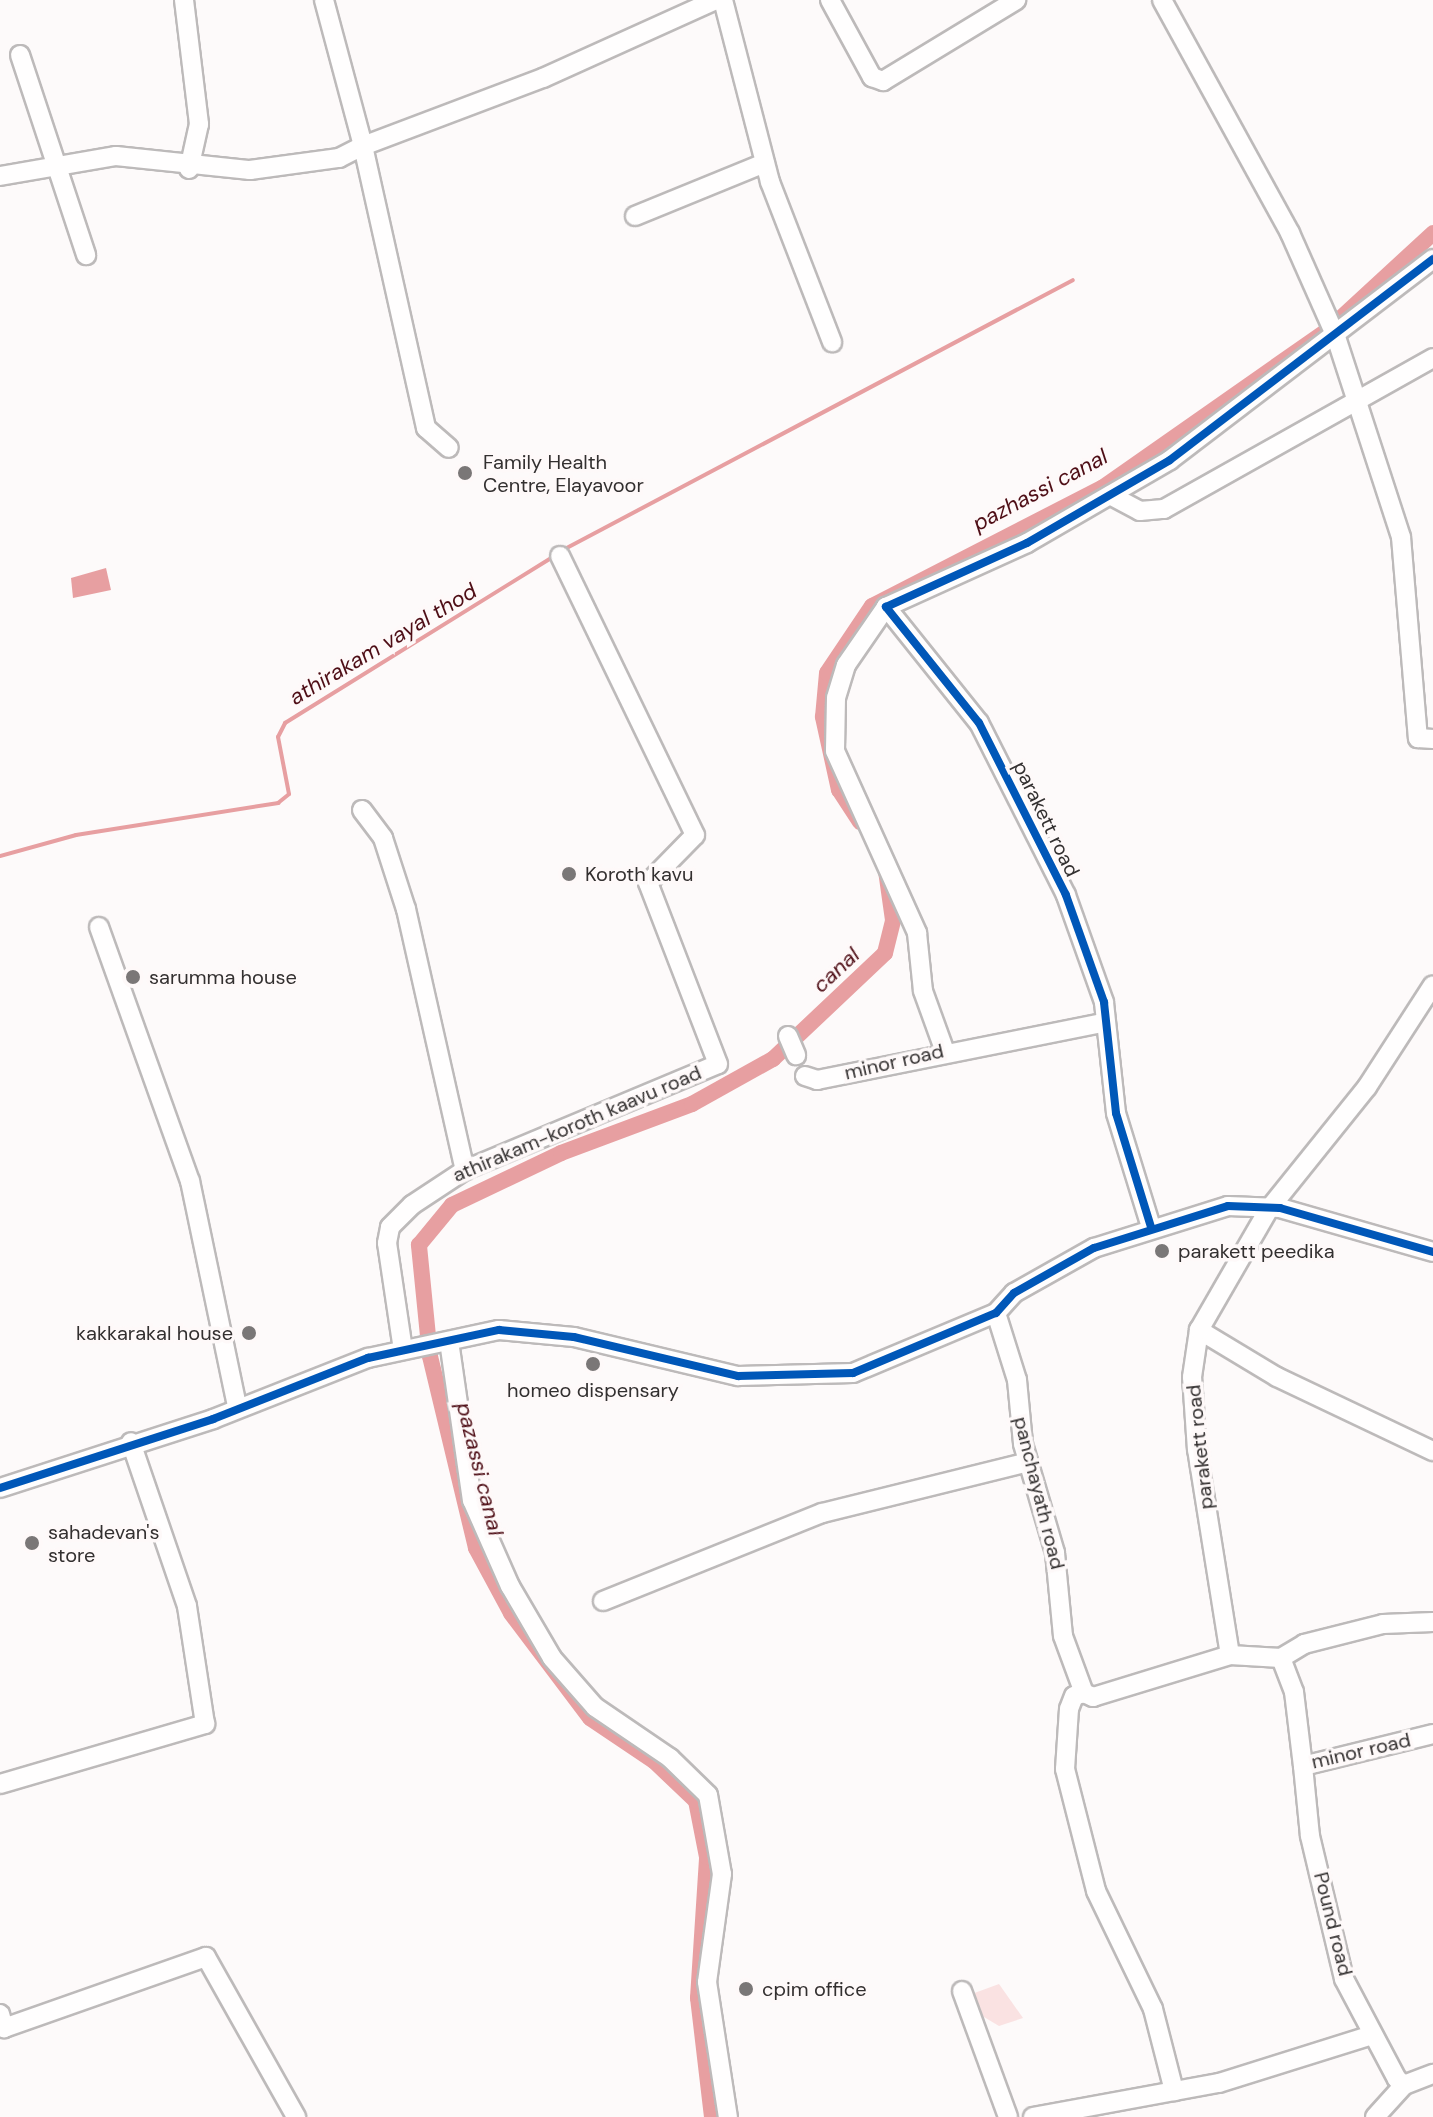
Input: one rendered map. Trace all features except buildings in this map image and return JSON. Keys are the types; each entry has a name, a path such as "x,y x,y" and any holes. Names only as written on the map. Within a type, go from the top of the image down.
{"street":[{"path":"184,0 199,124 189,169"},
{"path":"324,0 363,146 426,428 449,448"},
{"path":"0,176 116,156 189,169 250,170 339,158 363,146 543,78 716,0"},
{"path":"723,0 765,163 832,342"},
{"path":"830,0 872,77 883,81 1016,0"},
{"path":"1162,0 1334,333 1354,403 1401,537 1418,738 1433,739"},
{"path":"20,55 86,255"},
{"path":"635,216 765,163"},
{"path":"944,1049 923,991 917,933 835,751 846,665 886,607 1110,495 1433,259"},
{"path":"1110,495 1140,511 1164,509 1433,358"},
{"name":"athirakam-koroth kaavu road","path":"403,1350 390,1227 465,1170 718,1064 648,883 695,835 560,557"},
{"name":"parakett road","path":"886,607 979,723 1025,809 1079,927 1103,1023 1116,1113 1151,1227"},
{"path":"362,810 383,838 406,909 465,1170"},
{"path":"99,927 190,1181 237,1405"},
{"name":"parakett road","path":"1230,1655 1197,1450 1192,1377 1199,1330 1269,1209 1367,1087 1433,985"},
{"name":"minor road","path":"805,1076 817,1080 944,1049 1103,1023"},
{"path":"788,1036 796,1055"},
{"path":"2,1484 403,1350 534,1330 738,1376 825,1379 916,1352 996,1313 1014,1293 1094,1248 1151,1227 1228,1206 1269,1209 1433,1252"},
{"name":"panchayath road","path":"996,1313 1017,1380 1028,1462 1055,1553 1065,1646 1084,1693"},
{"path":"1199,1330 1277,1377 1433,1451"},
{"path":"436,1343 472,1500 517,1598 552,1658 595,1707 670,1758 708,1795 722,1874 707,1982 728,2117"},
{"path":"0,1784 205,1724 187,1606 131,1442"},
{"path":"603,1601 822,1513 1028,1462"},
{"path":"1174,2091 1153,2009 1096,1891 1065,1769 1069,1709 1074,1696 1084,1693 1093,1697 1230,1655 1281,1658 1304,1644 1383,1624 1433,1622"},
{"name":"minor road","path":"1281,1658 1294,1692 1303,1766 1433,1734"},
{"name":"Pound road","path":"1303,1766 1338,1960 1372,2035 1404,2085"},
{"path":"0,2014 4,2028 206,1957 296,2117"},
{"path":"962,1991 1008,2117"},
{"path":"1033,2117 1174,2091 1372,2035"},
{"path":"1375,2117 1404,2085 1433,2074"}],"shaded area":[{"path":"106,568 111,590 73,598 71,578"},
{"path":"999,1984 1023,2018 999,2026 969,2008 969,1995"}],"waterway":[{"name":"pazhassi canal","path":"860,822 839,790 823,717 827,673 872,606 1102,488 1328,330 1433,233"},
{"path":"561,551 1073,280"},
{"name":"athirakam vayal thod","path":"0,856 76,835 278,803 289,794 278,737 285,723 554,556"},
{"name":"pazassi canal","path":"712,2117 698,1998 707,1857 696,1801 654,1761 590,1718 511,1613 476,1548 430,1356 419,1245 452,1205 561,1153 692,1104 773,1059 885,953 893,920 886,871"}],"cycle path":[{"path":"1151,1227 1116,1113 1104,1002 1066,895 979,723 886,607 1027,543 1170,460 1433,259"},
{"path":"0,1488 213,1419 368,1358 499,1330 574,1337 738,1376 853,1373 996,1313 1014,1293 1094,1248 1228,1206 1280,1208 1433,1252"}],"place":[{"name":"Family Health Centre, Elayavoor","path":"465,473"},
{"name":"Koroth kavu","path":"569,874"},
{"name":"sarumma house","path":"133,977"},
{"name":"parakett peedika","path":"1162,1251"},
{"name":"kakkarakal house","path":"249,1333"},
{"name":"homeo dispensary","path":"593,1364"},
{"name":"sahadevan's store","path":"32,1543"},
{"name":"cpim office","path":"746,1989"}],"water label":[{"name":"canal","path":"836,970"}]}
